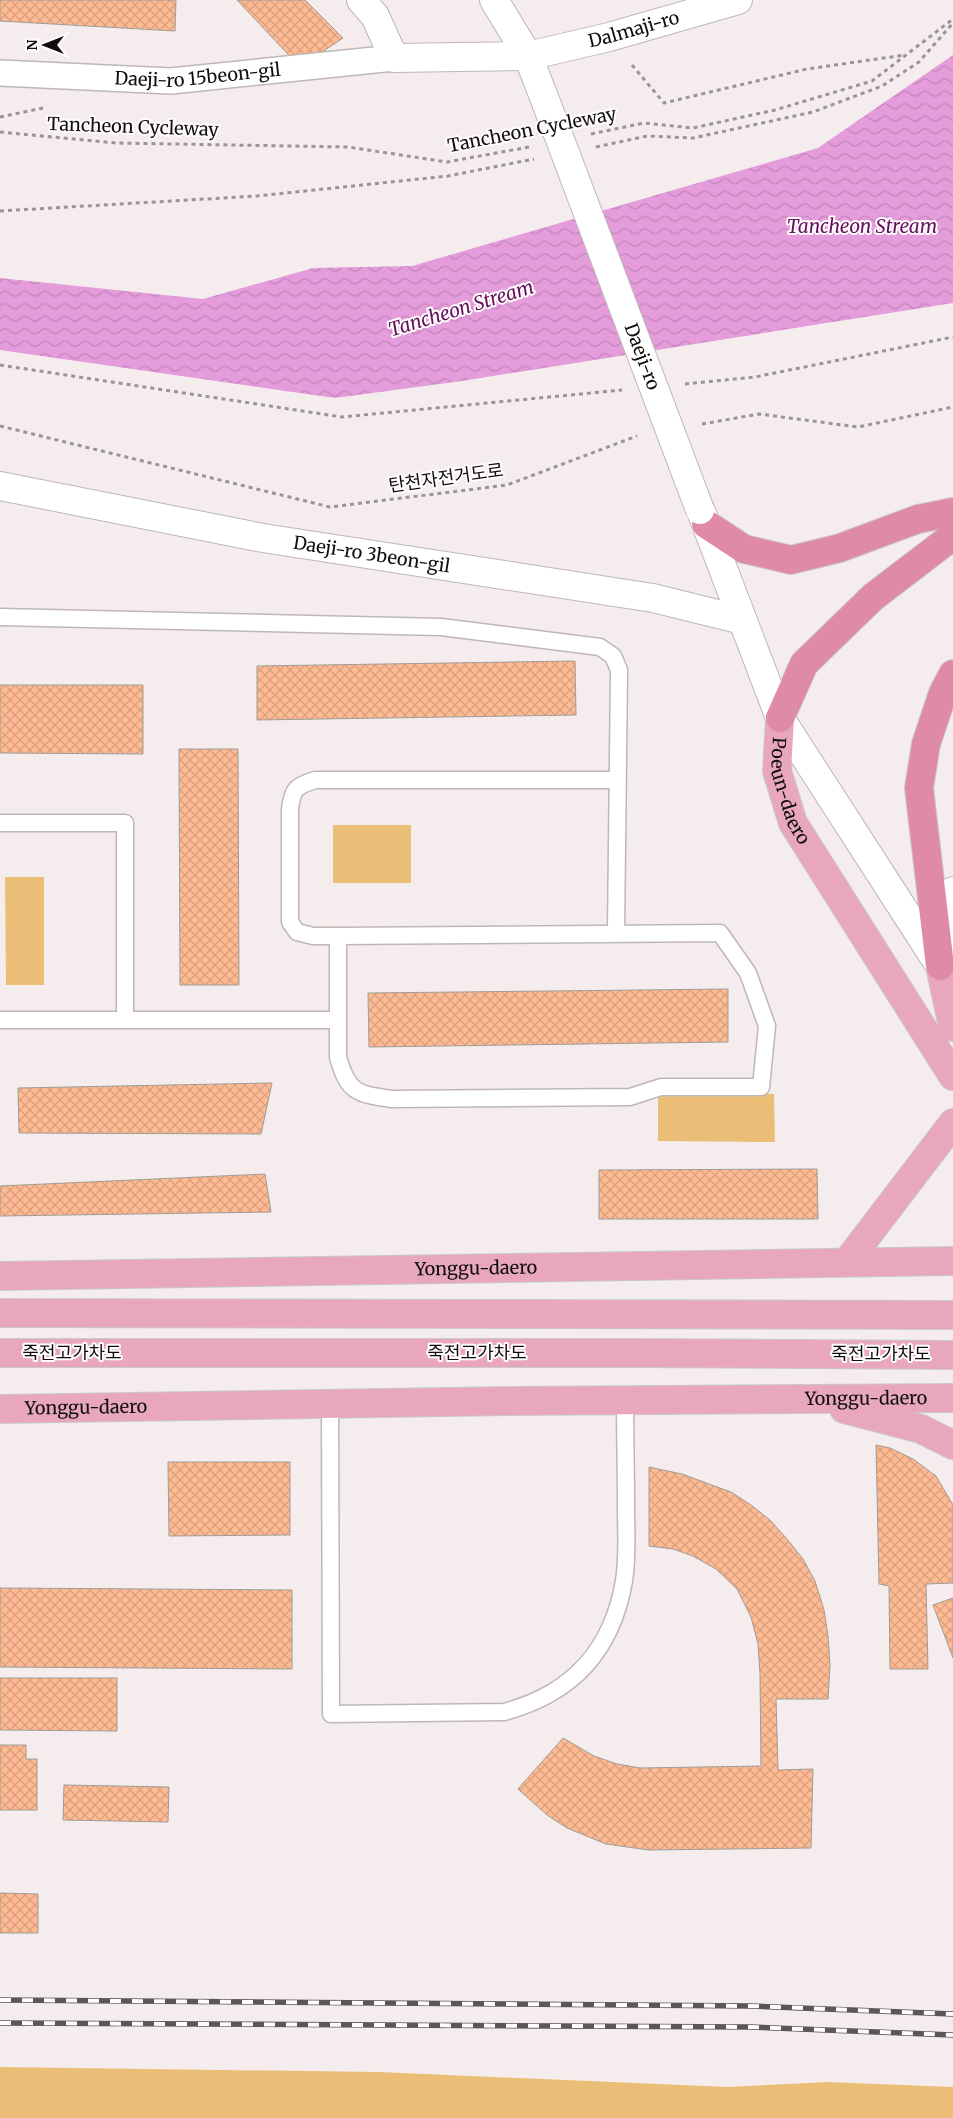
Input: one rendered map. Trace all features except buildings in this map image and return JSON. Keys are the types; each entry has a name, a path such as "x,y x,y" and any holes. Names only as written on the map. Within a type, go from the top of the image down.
{"highway":[{"path":"703,517 744,549 791,560 840,548 918,519 953,512"},
{"name":"Poeun-daero","path":"780,718 804,664 873,597 953,536"},
{"path":"940,966 920,788 926,744 943,693 953,674"}],"main road":[{"name":"Poeun-daero","path":"780,718 777,771 793,823 953,1076"},
{"path":"940,966 953,1027"},
{"path":"847,1262 953,1123"},
{"name":"Yonggu-daero","path":"0,1276 953,1261"},
{"path":"0,1313 953,1315"},
{"name":"죽전고가차도","path":"0,1353 632,1352 953,1355"},
{"name":"Yonggu-daero","path":"0,1409 625,1400 953,1398"},
{"path":"811,1400 921,1430 953,1445"}],"street":[{"path":"361,0 374,16 394,58"},
{"name":"Daeji-ro","path":"494,0 528,56 780,718 940,966"},
{"name":"Dalmaji-ro","path":"394,58 528,56 609,37 738,0"},
{"name":"Daeji-ro 15beon-gil","path":"0,73 171,81 394,58"},
{"name":"Daeji-ro 3beon-gil","path":"0,486 263,538 652,598 742,620"},
{"path":"940,966 953,891"}],"lane":[{"path":"0,617 440,627 600,647 613,656 619,670 616,932"},
{"path":"338,936 338,1057 344,1076 354,1090 369,1096 392,1099 630,1097 661,1087 761,1087 767,1026 748,973 720,933 616,932 313,936 297,932 290,922 290,803 291,796 300,784 315,780 618,780"},
{"path":"0,823 124,823 125,1020"},
{"path":"0,1020 337,1020"},
{"path":"330,1404 331,1714 504,1712 528,1706 550,1694 593,1658 609,1633 618,1610 624,1581 626,1552 625,1400"}],"path":[{"path":"590,148 647,136 693,138 813,112 882,86 919,62 953,21"},
{"name":"Tancheon Cycleway","path":"587,135 644,123 693,128 775,110 872,80 953,21"},
{"path":"609,37 664,103 807,69 906,55"},
{"name":"Tancheon Cycleway","path":"0,132 116,142 348,147 447,162 530,147"},
{"path":"0,211 256,196 448,176 543,157"},
{"path":"677,385 755,377 953,337"},
{"path":"0,365 342,417 627,390"},
{"path":"701,424 759,414 858,427 953,407"},
{"name":"탄천자전거도로","path":"0,426 330,507 506,485 634,436 644,435"}],"shaded area":[{"path":"333,825 411,825 411,883 333,883"},
{"path":"5,877 44,877 44,985 6,985"},
{"path":"774,1094 775,1142 658,1141 658,1095"},
{"path":"0,2067 379,2072 728,2087 828,2082 953,2087 953,2118 0,2118"}],"water":[{"name":"Tancheon Stream","path":"953,55 953,303 462,381 335,398 0,350 0,278 203,299 313,268 412,266 818,148"}],"railway":[{"path":"0,2000 751,2006 953,2014"},
{"path":"0,2023 750,2027 953,2035"}]}
